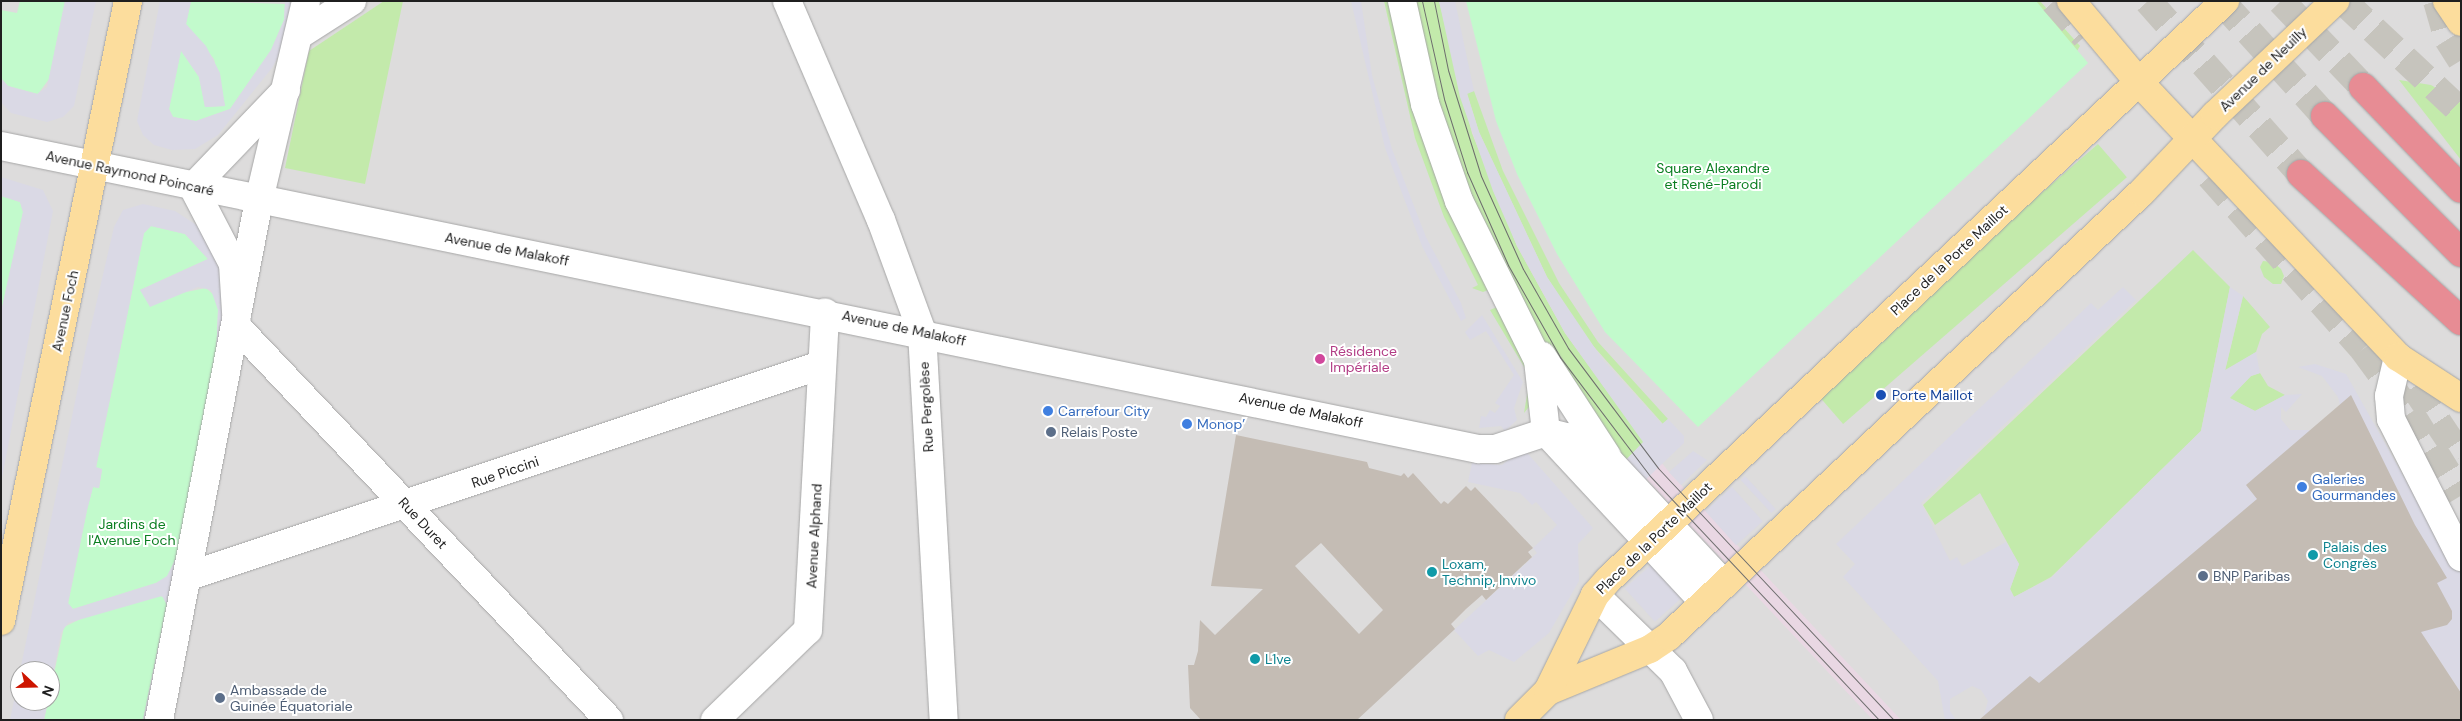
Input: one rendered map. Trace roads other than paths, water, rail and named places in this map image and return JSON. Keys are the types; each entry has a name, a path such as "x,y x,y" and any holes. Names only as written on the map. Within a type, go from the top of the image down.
{"highway":[{"path":"2368,86 2428,156 2461,189"},
{"path":"2325,116 2461,253"},
{"path":"2301,174 2461,321"}],"main road":[{"name":"Avenue Foch","path":"1,621 128,1"},
{"path":"2071,1 2139,82 2398,357 2461,398"},
{"path":"2139,82 2225,1"},
{"name":"Avenue de Neuilly","path":"2194,140 2215,115 2335,1"},
{"path":"2447,1 2461,22"},
{"name":"Place de la Porte Maillot","path":"1548,691 1594,595 1657,533 2139,82"},
{"path":"1519,720 1548,691 1650,649 1714,593 2194,140"}],"street":[{"path":"159,720 237,327 259,200 306,1"},
{"path":"299,35 352,1"},
{"path":"1402,1 1419,82 1443,160 1469,227 1538,360 1546,432 1657,533 1714,593"},
{"name":"Rue Pergolèse","path":"796,4 881,220 922,332 944,720"},
{"path":"237,327 233,264 193,187 286,90"},
{"name":"Avenue Raymond Poincaré","path":"1,146 259,200"},
{"name":"Avenue de Malakoff","path":"259,200 825,312 1479,449 1495,449 1546,432"},
{"name":"Avenue Alphand","path":"715,720 808,630 825,312"},
{"path":"1515,318 1657,533"},
{"name":"Rue Duret","path":"237,327 609,720"},
{"path":"2398,357 2389,396 2391,419 2457,535"},
{"name":"Rue Piccini","path":"189,576 407,505 821,365"},
{"path":"1546,432 1582,443 1611,463"},
{"path":"1594,595 1673,671 1699,720"}],"tunnel":[{"path":"2054,1 2085,36"},
{"path":"2148,1 2301,174"},
{"path":"2221,1 2325,116"},
{"path":"2281,1 2363,87"},
{"path":"2343,1 2461,112"},
{"path":"2437,1 2448,39 2461,60"},
{"path":"2210,176 2363,349 2410,413 2461,495"},
{"path":"2391,352 2461,457"}],"tram line":[{"path":"1422,1 1444,99 1467,172 1508,265 1560,357 1650,476 1879,720"},
{"path":"1434,1 1448,70 1481,176 1523,269 1568,348 1658,468 1894,720"}],"place":[{"name":"Résidence Impériale","path":"1320,359"},
{"name":"Porte Maillot","path":"1881,395"},
{"name":"Carrefour City","path":"1048,411"},
{"name":"Monop’","path":"1187,424"},
{"name":"Relais Poste","path":"1051,432"},
{"name":"Galeries Gourmandes","path":"2302,487"},
{"name":"Palais des Congrès","path":"2313,555"},
{"name":"Loxam, Technip, Invivo","path":"1432,572"},
{"name":"BNP Paribas","path":"2203,576"},
{"name":"L1ve","path":"1255,659"},
{"name":"Ambassade de Guinée Équatoriale","path":"220,698"}],"park label":[{"name":"Square Alexandre et René-Parodi","path":"1713,176"},
{"name":"Jardins de l'Avenue Foch","path":"132,532"}]}
